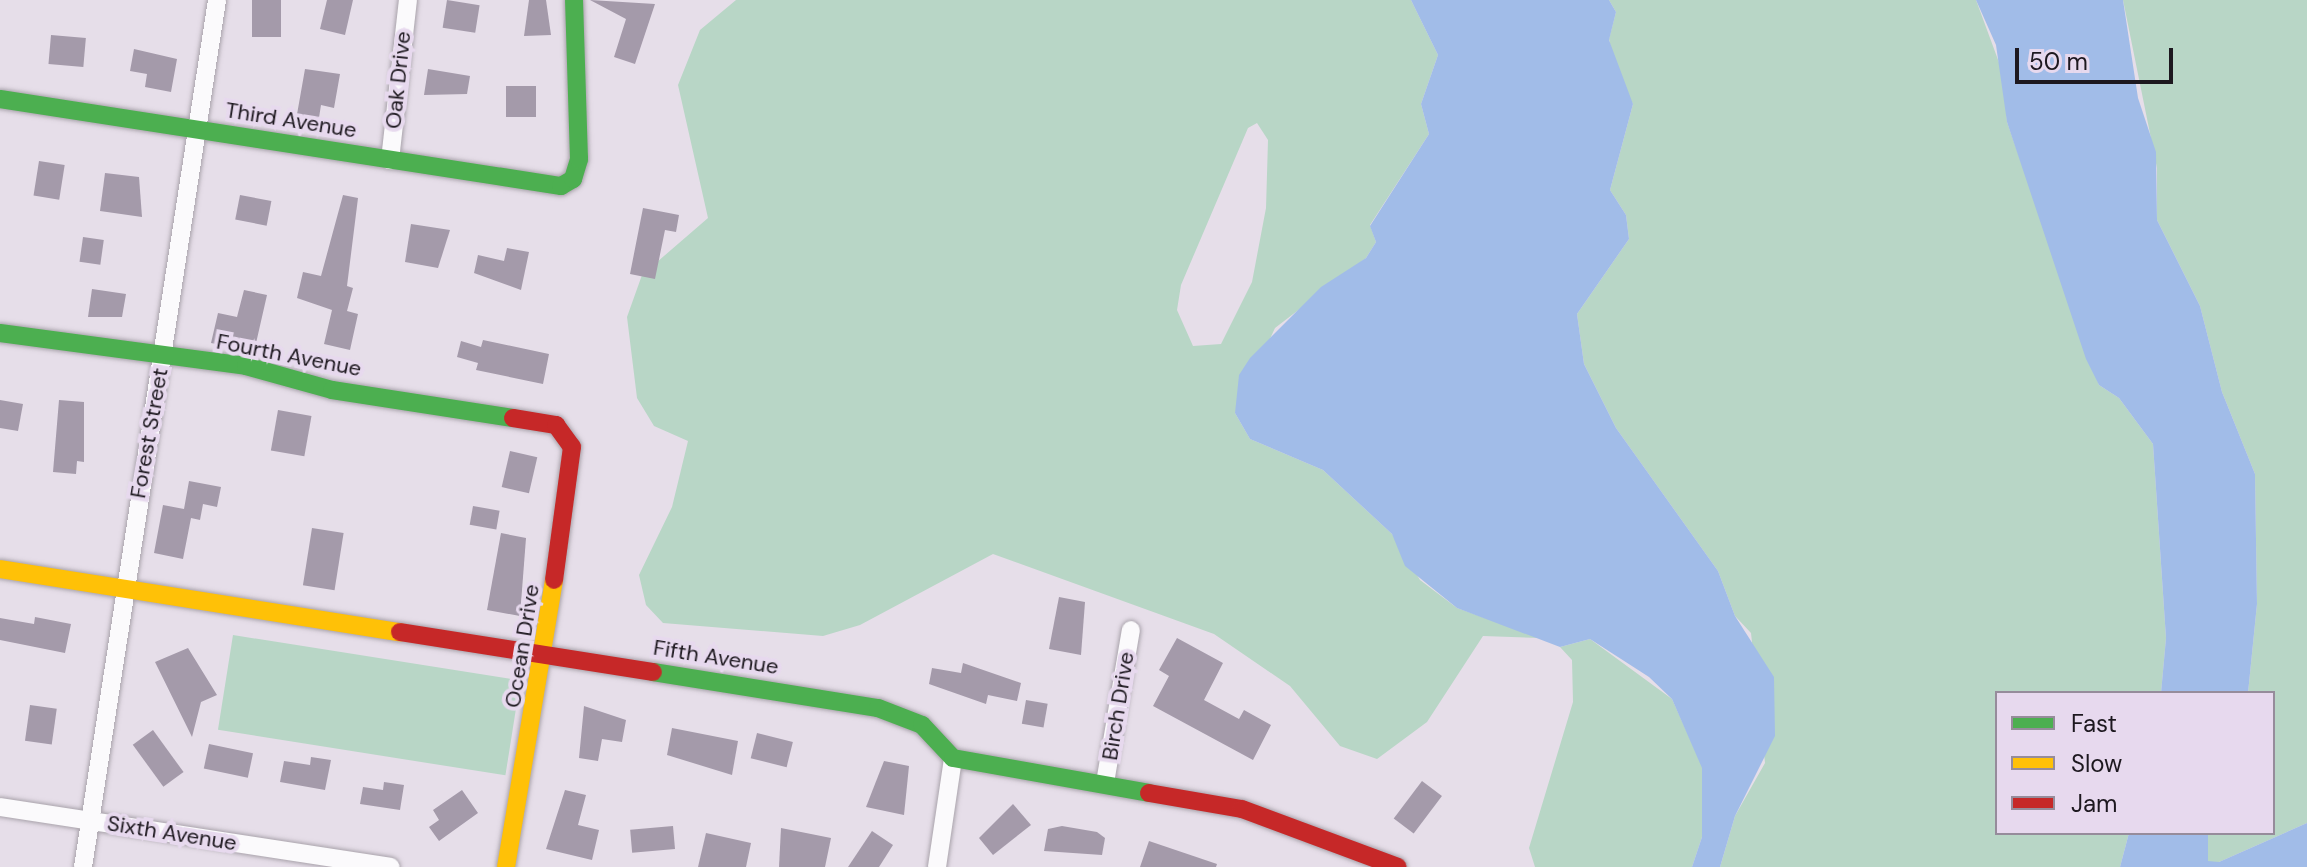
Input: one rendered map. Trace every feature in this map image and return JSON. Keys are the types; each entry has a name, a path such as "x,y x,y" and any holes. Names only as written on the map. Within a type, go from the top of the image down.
{"street":[{"name":"Forest Street","path":"83,867 123,588 217,0"},
{"name":"Oak Drive","path":"390,160 408,0"},
{"name":"Third Avenue","path":"0,99 551,186 573,179 580,151 574,0"},
{"name":"Fourth Avenue","path":"0,333 161,359 246,366 332,390 524,416 564,434"},
{"name":"Ocean Drive","path":"506,867 573,470 564,434"},
{"name":"Fifth Avenue","path":"0,569 878,708 922,725 953,758"},
{"name":"Birch Drive","path":"1105,783 1131,630"},
{"path":"937,867 953,758 1010,773 1105,783 1242,809 1398,867"},
{"name":"Sixth Avenue","path":"0,807 390,867"}],"green space":[{"path":"736,0 1411,0 1438,55 1421,104 1429,134 1370,225 1376,242 1366,258 1275,328 1235,413 1250,439 1323,470 1392,534 1420,580 1457,608 1541,638 1483,636 1427,722 1377,759 1340,746 1290,686 1214,634 993,554 860,625 823,636 663,623 646,605 639,575 672,507 688,441 654,426 637,398 627,317 642,275 708,218 678,85 700,30","holes":["1257,123 1268,140 1266,208 1252,282 1221,344 1193,346 1177,310 1181,285 1248,128"]},
{"path":"1609,0 1976,0 2004,76 2007,122 2099,385 2119,398 2153,444 2166,638 2161,691 1995,691 1995,835 2128,835 2120,867 1720,867 1735,816 1765,763 1751,633 1735,616 1718,571 1616,428 1584,364 1577,314 1629,239 1626,215 1610,190 1633,104 1616,73 1609,39 1616,12"},
{"path":"2123,0 2307,0 2307,823 2219,862 2208,862 2208,835 2275,835 2275,691 2248,691 2257,604 2255,474 2222,392 2200,306 2157,220 2157,168"},
{"path":"233,635 520,681 505,775 218,730"},
{"path":"1590,639 1672,699 1703,768 1702,837 1692,867 1535,867 1529,848 1573,702 1572,660 1560,647"}],"water":[{"path":"1411,0 1609,0 1616,12 1609,40 1633,104 1610,190 1626,215 1629,239 1577,314 1584,364 1616,428 1718,571 1735,616 1774,677 1775,736 1735,816 1720,867 1692,867 1702,837 1702,768 1672,699 1649,677 1590,639 1560,647 1457,608 1405,566 1392,534 1323,470 1250,439 1235,413 1239,375 1250,358 1321,287 1366,258 1376,242 1370,226 1429,134 1421,104 1438,55"},
{"path":"1976,0 2123,0 2138,98 2156,152 2157,220 2200,306 2222,392 2255,474 2257,604 2248,691 2161,691 2166,638 2153,444 2119,398 2099,385 2086,359 2007,122 1996,45"},
{"path":"2307,823 2307,867 2120,867 2128,835 2208,835 2208,861 2219,862"}],"building":[{"path":"252,0 281,0 281,37 252,37"},
{"path":"327,0 353,0 345,35 320,29"},
{"path":"447,0 480,5 475,33 443,28"},
{"path":"529,0 546,0 551,35 524,36"},
{"path":"590,0 655,4 635,64 614,57 626,19"},
{"path":"51,35 86,38 83,67 48,64"},
{"path":"134,49 177,59 171,92 145,87 147,74 130,71"},
{"path":"305,69 340,74 334,108 321,105 318,124 296,120"},
{"path":"428,69 470,76 467,94 424,95"},
{"path":"506,86 536,86 536,117 506,117"},
{"path":"39,161 65,165 59,200 34,196"},
{"path":"105,173 139,177 142,217 100,211"},
{"path":"240,195 271,201 267,226 235,220"},
{"path":"343,195 358,198 347,286 353,288 347,311 358,314 350,350 324,344 332,310 297,298 303,272 321,276"},
{"path":"643,208 679,215 676,232 665,230 655,279 630,274"},
{"path":"411,224 450,230 438,268 405,262"},
{"path":"83,237 104,240 100,265 80,262"},
{"path":"507,248 529,252 521,290 474,273 478,255 504,261"},
{"path":"92,289 126,294 122,317 88,317"},
{"path":"244,290 267,295 254,352 211,343 218,313 237,317"},
{"path":"483,340 549,354 543,384 476,370 478,363 457,357 461,341 481,347"},
{"path":"0,400 23,404 18,431 0,428"},
{"path":"59,400 84,402 84,462 77,461 76,474 53,472"},
{"path":"278,410 311,416 304,456 271,450"},
{"path":"510,451 537,457 529,493 502,487"},
{"path":"189,481 221,487 217,507 203,504 200,520 191,518 183,559 154,553 163,505 184,509"},
{"path":"473,506 500,511 496,529 470,525"},
{"path":"312,528 344,533 335,590 303,585"},
{"path":"501,533 526,538 520,616 487,610"},
{"path":"1059,597 1085,602 1081,655 1049,649"},
{"path":"35,617 71,624 65,653 0,640 0,618 34,624"},
{"path":"1177,638 1223,663 1204,700 1239,719 1244,710 1271,725 1253,760 1153,706 1169,676 1159,670"},
{"path":"188,648 217,695 201,702 192,737 155,662"},
{"path":"963,663 1021,683 1017,701 988,695 986,704 929,684 932,668 961,673"},
{"path":"1026,700 1048,704 1043,727 1022,724"},
{"path":"30,705 57,709 52,744 25,741"},
{"path":"584,706 626,720 622,742 602,739 598,761 579,758"},
{"path":"672,728 738,741 732,775 667,755"},
{"path":"153,730 184,772 163,787 133,745"},
{"path":"757,733 793,742 787,767 751,758"},
{"path":"209,744 253,753 248,778 204,768"},
{"path":"311,757 331,760 325,790 280,782 284,761 310,765"},
{"path":"884,761 909,766 904,815 866,807"},
{"path":"1422,781 1442,796 1414,834 1394,819"},
{"path":"384,782 404,785 400,810 360,804 363,787 383,790"},
{"path":"462,790 478,813 439,841 429,827 439,820 433,810"},
{"path":"565,790 586,795 578,825 599,830 592,860 546,849"},
{"path":"1013,804 1031,825 993,855 979,838"},
{"path":"673,826 675,849 632,853 630,830"},
{"path":"1062,826 1097,832 1105,838 1102,855 1044,851 1048,829"},
{"path":"781,828 831,838 825,867 779,867"},
{"path":"872,831 893,845 879,867 848,867"},
{"path":"706,833 751,843 746,867 698,867"},
{"path":"1149,841 1217,864 1216,867 1140,867"}],"traffic: fast":[{"path":"0,99 561,186 573,179 579,159 574,0"},
{"path":"0,333 246,366 332,390 513,418"},
{"path":"653,672 878,708 922,725 953,758 1149,793"}],"traffic: slow":[{"path":"0,569 400,632"},
{"path":"506,867 554,580"}],"traffic: jam":[{"path":"513,418 556,425 572,447 554,580"},
{"path":"400,632 653,672"},
{"path":"1149,793 1242,809 1398,867"}]}
